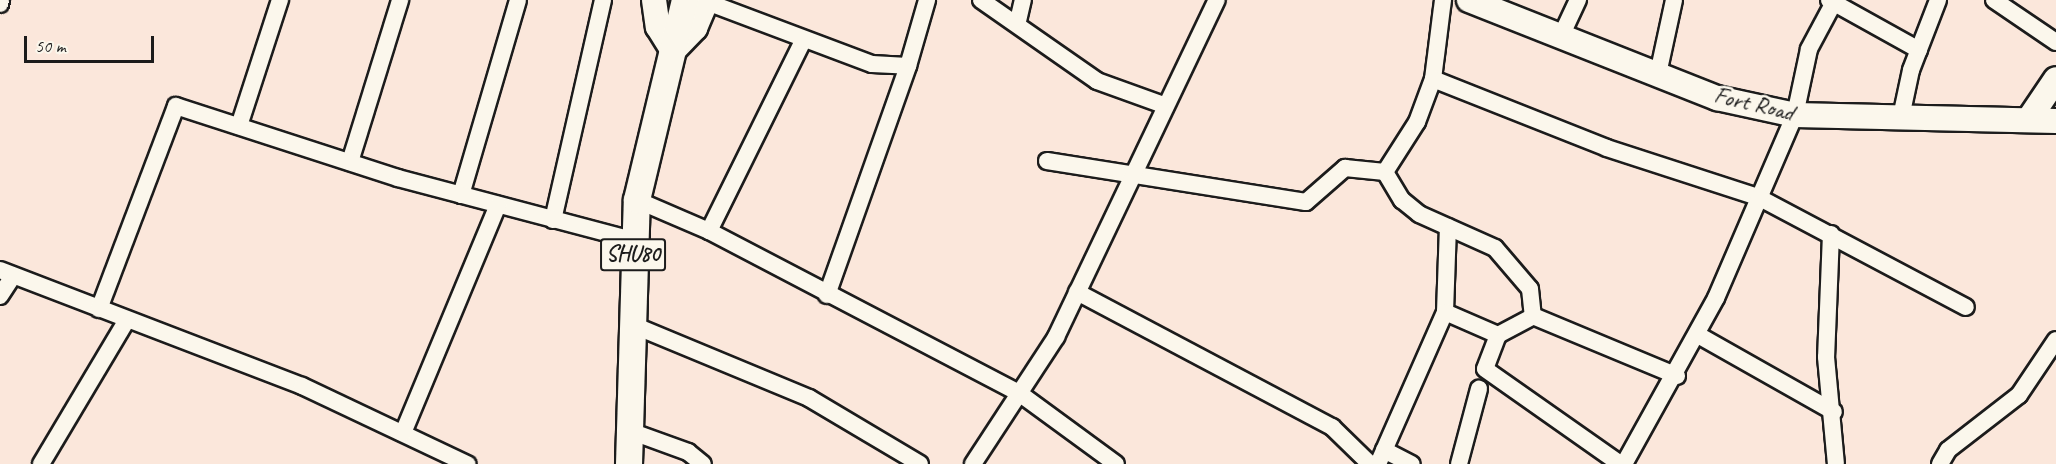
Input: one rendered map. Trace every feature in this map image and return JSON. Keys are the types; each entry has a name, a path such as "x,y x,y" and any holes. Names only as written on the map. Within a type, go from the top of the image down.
{"main road":[{"name":"Fort Road","path":"1469,0 1562,34 1717,98 1795,115 2056,121"},
{"name":"SHU80","path":"629,464 633,240 637,200 683,2"},
{"path":"673,51 695,28 683,2"},
{"path":"2029,119 2056,79"}],"street":[{"path":"239,126 280,0"},
{"path":"350,162 400,0"},
{"path":"461,195 518,0"},
{"path":"553,220 603,0"},
{"path":"827,295 868,192 927,0"},
{"path":"981,0 1018,21 1097,81 1167,106"},
{"path":"1018,21 1023,0"},
{"path":"973,464 1056,337 1217,0"},
{"path":"1385,172 1417,122 1432,79 1443,0"},
{"path":"1562,34 1578,0"},
{"path":"1658,74 1674,0"},
{"path":"1901,117 1919,50 1938,0"},
{"path":"1994,0 2056,42"},
{"path":"683,2 872,64 908,66"},
{"path":"1533,316 1498,335 1485,369 1622,464 1645,420 1677,376 1698,335 1795,115 1809,49 1831,2 1919,50"},
{"path":"709,231 803,41"},
{"path":"1432,79 1607,148 1758,197 1966,307"},
{"path":"99,309 176,106 461,195 633,240"},
{"path":"1047,161 1306,202 1344,168 1385,172"},
{"path":"1385,172 1402,200 1448,227 1495,248 1530,289 1533,316"},
{"path":"637,200 709,231 827,295 1018,393 1116,464"},
{"path":"403,433 498,205"},
{"path":"1412,464 1381,457 1444,312 1448,227"},
{"path":"1831,234 1826,357 1834,412 1836,464"},
{"path":"0,296 6,273 302,386 467,464"},
{"path":"1077,292 1332,427 1370,464"},
{"path":"1444,312 1498,335"},
{"path":"1533,316 1677,376"},
{"path":"41,464 127,320"},
{"path":"633,325 809,398 920,464"},
{"path":"1698,335 1834,412"},
{"path":"1940,464 1948,450 2019,395 2056,340"},
{"path":"1459,464 1479,389"},
{"path":"630,431 688,452 703,464"}]}
